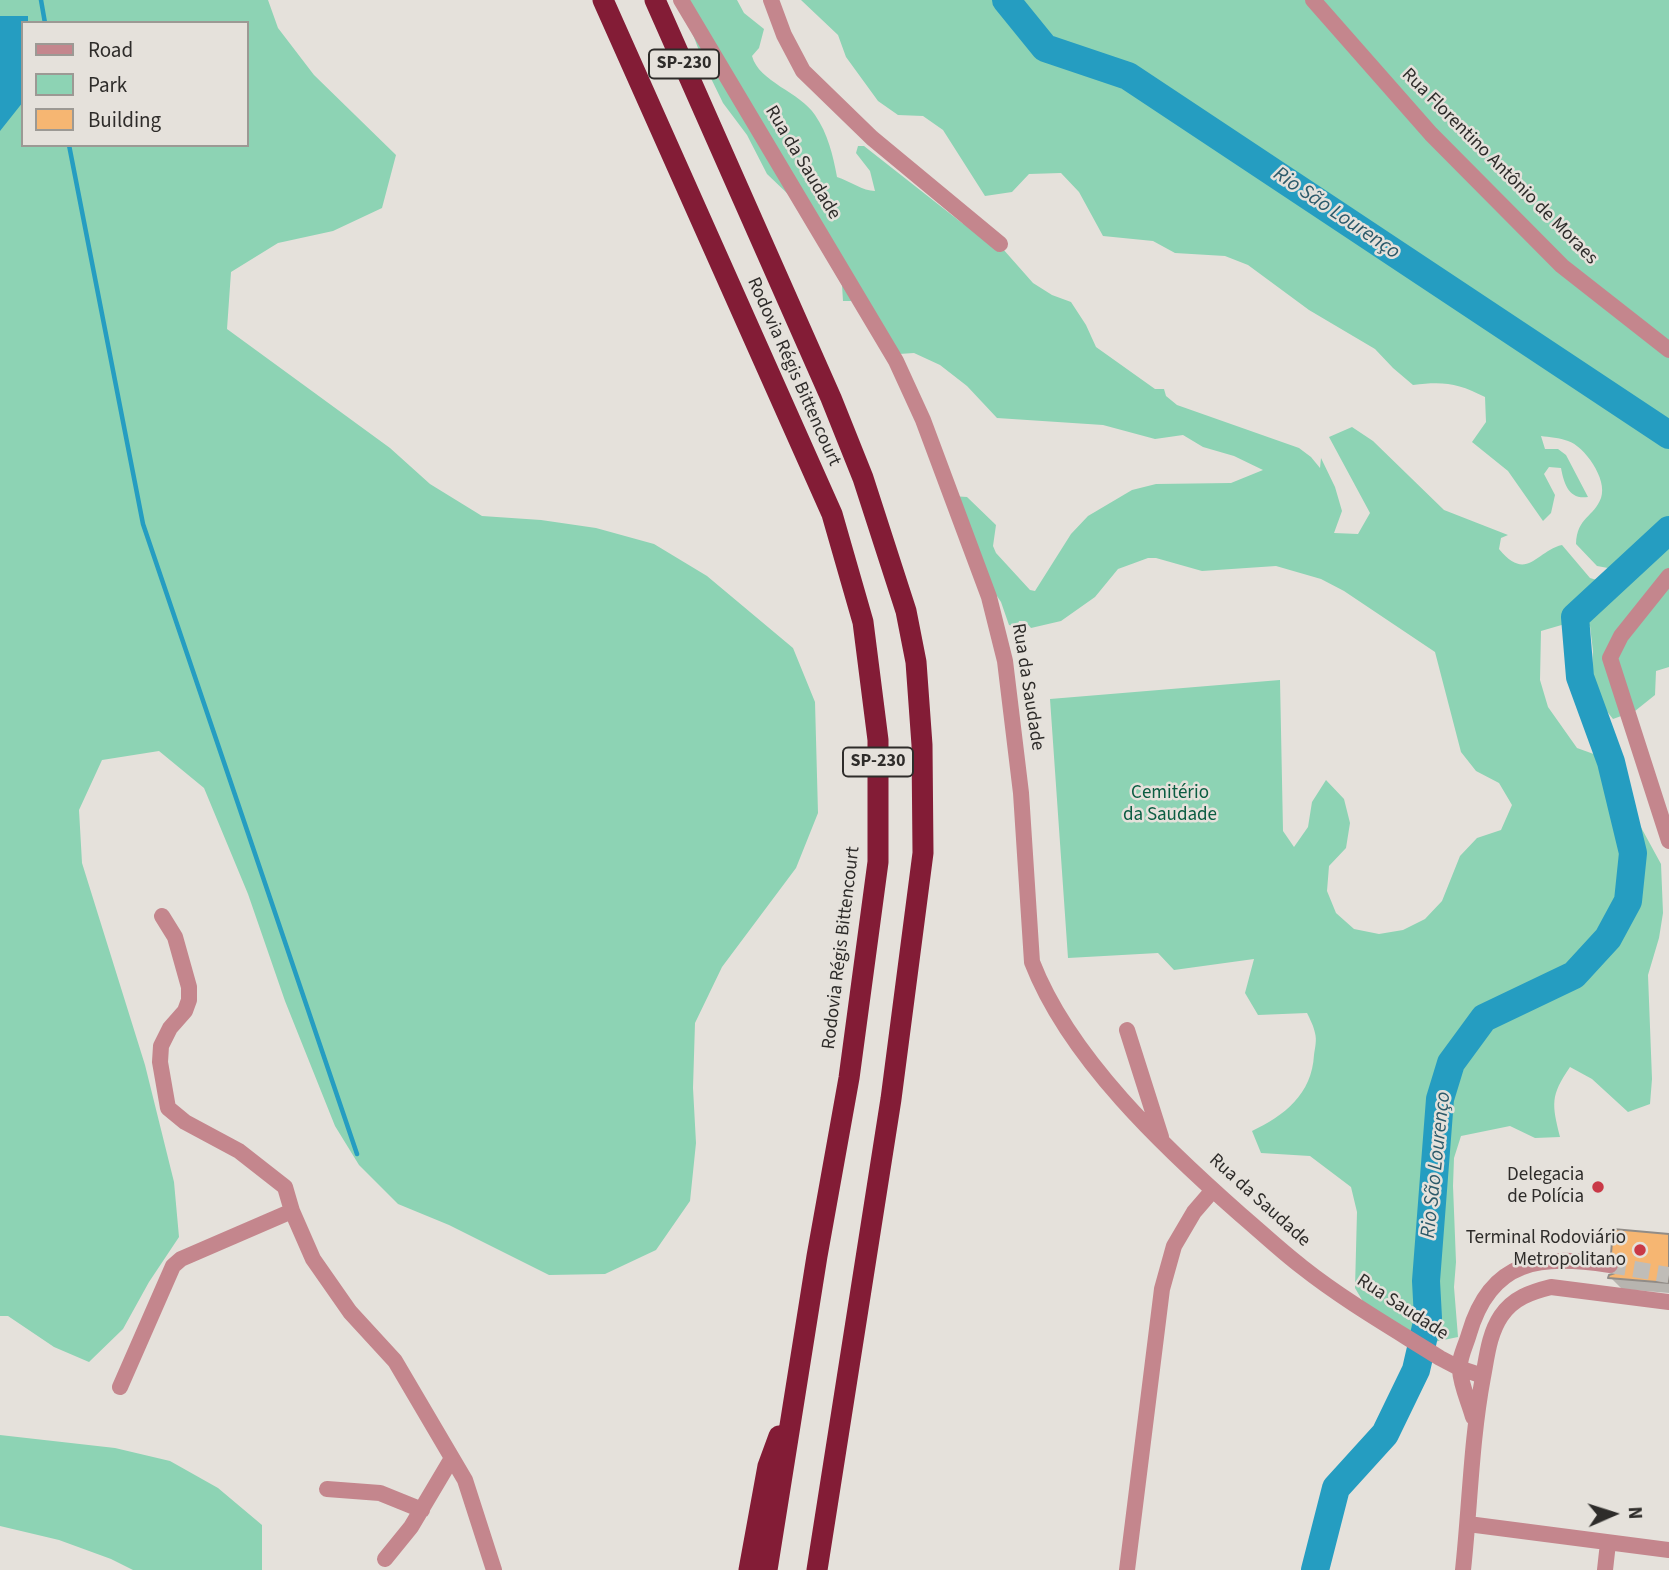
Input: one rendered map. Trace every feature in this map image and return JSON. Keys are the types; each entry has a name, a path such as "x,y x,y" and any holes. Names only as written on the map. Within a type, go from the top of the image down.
{"highway":[{"name":"Rodovia Régis Bittencourt","path":"603,0 832,514 863,622 878,740 878,862 849,1078 817,1256 767,1570"},
{"name":"Rodovia Régis Bittencourt","path":"655,0 831,398 863,478 902,599 916,662 922,745 923,853 891,1099 817,1570"},
{"path":"749,1570 768,1466 797,1388"}],"street":[{"name":"Rua da Saudade","path":"681,0 896,361 923,420 989,597 1006,661 1021,793 1032,962 1039,982 1090,1061 1163,1143 1301,1267"},
{"path":"771,0 784,35 803,71 872,138 1000,244"},
{"name":"Rua Florentino Antônio de Moraes","path":"1313,0 1431,134 1562,266 1669,350"},
{"path":"1669,576 1621,636 1610,658 1669,841"},
{"path":"162,916 175,937 189,987 189,1000 185,1011 170,1028 161,1046 160,1062 169,1108 174,1115 239,1151 278,1179 289,1196 292,1211 313,1259 350,1312 395,1361 465,1480 494,1570"},
{"path":"1127,1030 1163,1143"},
{"path":"1127,1570 1162,1289 1174,1246 1194,1212 1213,1190"},
{"path":"120,1387 173,1266 181,1259 292,1211"},
{"path":"1475,1423 1459,1368 1474,1316 1495,1283 1535,1262 1610,1265"},
{"name":"Rua Saudade","path":"1301,1267 1440,1358 1483,1376"},
{"path":"1518,1269 1533,1291"},
{"path":"1463,1570 1475,1423 1490,1339 1501,1315 1518,1299 1533,1291 1551,1287 1669,1302"},
{"path":"385,1559 422,1510 452,1458"},
{"path":"327,1489 380,1493 422,1510"},
{"path":"1468,1524 1669,1550"},
{"path":"1605,1570 1608,1544"}],"green space":[{"path":"0,0 268,0 278,28 314,75 396,155 382,208 333,231 278,243 231,272 227,329 390,448 430,484 482,516 541,520 596,528 654,544 707,576 793,648 815,702 818,813 796,868 722,967 695,1023 693,1088 696,1143 690,1201 656,1250 605,1274 549,1275 449,1225 398,1204 359,1165 335,1126 285,1001 248,894 204,788 159,751 102,760 79,810 82,863 145,1065 174,1182 179,1237 149,1282 123,1329 89,1362 54,1347 8,1316 0,1316"},
{"name":"Cemitério da Saudade","path":"680,0 737,0 744,13 764,29 759,48 752,56 756,65 815,115 829,145 837,177 875,191 870,171 856,153 858,146 864,146 962,223 995,240 1033,283 1052,295 1071,302 1096,347 1155,389 1164,389 1166,396 1177,405 1299,448 1320,468 1321,458 1335,487 1342,511 1334,533 1358,534 1370,513 1329,437 1352,427 1373,441 1444,510 1508,535 1501,538 1499,549 1517,564 1531,562 1562,545 1590,578 1600,581 1608,577 1608,568 1597,566 1576,544 1579,528 1598,504 1602,490 1598,473 1581,449 1562,439 1541,436 1545,449 1558,449 1566,455 1588,497 1576,496 1568,490 1561,468 1549,467 1544,474 1555,495 1551,513 1543,521 1508,471 1472,442 1486,422 1485,397 1450,384 1413,385 1375,349 1309,310 1248,265 1225,256 1175,253 1153,241 1103,236 1079,192 1061,173 1029,174 1012,192 985,196 943,130 923,116 898,115 878,101 846,57 838,35 801,0 1669,0 1669,667 1656,671 1655,695 1635,711 1613,719 1598,700 1592,675 1590,626 1565,624 1541,631 1540,680 1548,707 1577,748 1602,757 1623,771 1637,820 1661,864 1663,913 1648,975 1652,1079 1650,1104 1628,1112 1592,1079 1570,1067 1554,1100 1560,1137 1535,1138 1510,1126 1461,1136 1454,1158 1453,1186 1456,1262 1454,1287 1458,1337 1434,1342 1409,1338 1368,1310 1355,1288 1357,1212 1351,1187 1310,1156 1261,1153 1252,1131 1285,1111 1302,1092 1312,1069 1316,1038 1307,1013 1258,1015 1245,993 1254,959 1174,970 1158,953 1068,958 1050,699 1280,680 1283,831 1294,847 1308,827 1312,802 1326,780 1344,799 1350,823 1346,848 1329,866 1327,891 1336,913 1354,929 1379,934 1403,930 1425,919 1442,901 1460,856 1477,838 1501,830 1512,805 1499,783 1476,771 1461,752 1435,652 1344,591 1321,579 1276,566 1202,571 1156,558 1148,558 1118,569 1095,597 1061,621 1031,628 1025,621 1019,621 1017,627 1009,625 1001,602 964,547 952,496 967,497 996,525 993,546 996,553 1030,590 1035,591 1071,534 1088,516 1132,490 1156,484 1231,483 1263,470 1234,456 1203,447 1183,435 1155,439 1103,425 997,418 967,386 940,365 914,353 899,354 854,301 843,301 842,285 790,196 767,174 747,135 723,103 704,64"},
{"path":"0,1435 115,1448 170,1461 218,1488 262,1525 262,1570 133,1570 59,1540 0,1526"}],"water":[{"path":"0,16 28,16 28,21 21,21 21,105 0,131"}],"building":[{"name":"Terminal Rodoviário Metropolitano","path":"1613,1229 1669,1234 1669,1283 1608,1278 1618,1272 1620,1266 1617,1257 1611,1254"}],"waterway":[{"path":"41,0 45,21"},
{"name":"Rio São Lourenço","path":"1006,0 1045,48 1128,76 1669,435"},
{"path":"69,147 143,524 357,1154"},
{"name":"Rio São Lourenço","path":"1315,1570 1336,1488 1385,1434 1416,1370 1428,1318 1426,1281 1440,1099 1451,1063 1484,1018 1574,975 1608,938 1628,901 1633,853 1611,762 1580,677 1575,617 1669,530"}],"tunnel":[{"path":"1610,1265 1669,1275"}],"place":[{"name":"Delegacia de Polícia","path":"1598,1187"},
{"name":"Terminal Rodoviário Metropolitano","path":"1640,1250"}]}
